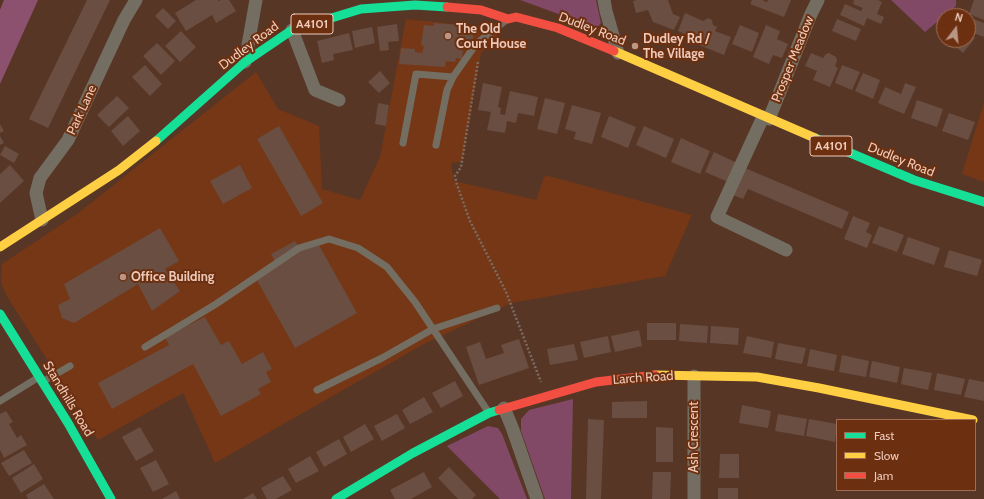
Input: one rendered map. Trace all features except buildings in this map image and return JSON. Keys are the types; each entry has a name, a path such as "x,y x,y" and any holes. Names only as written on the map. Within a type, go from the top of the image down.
{"main road":[{"name":"Dudley Road","path":"0,247 119,170 168,131 245,62 292,30 361,9 412,2 481,10 508,19 516,17 558,28 914,180 984,202"},
{"name":"Standhills Road","path":"0,314 68,423 111,499"},
{"name":"Larch Road","path":"339,498 413,453 489,413 596,382 658,375 757,377 819,388 969,419"}],"street":[{"name":"Park Lane","path":"42,220 36,193 40,178 68,140 124,20 136,0"},
{"path":"245,62 256,0"},
{"path":"481,10 493,0"},
{"path":"604,0 618,53"},
{"name":"Prosper Meadow","path":"786,250 717,216 766,118 818,0"},
{"path":"292,30 315,90 339,100"},
{"name":"Ash Crescent","path":"694,376 694,499"},
{"path":"504,408 537,499"}],"lane":[{"path":"436,145 447,90 453,77 476,44 508,19"},
{"path":"403,143 416,74 453,77"},
{"path":"145,347 216,304 298,248 329,239 358,248 387,267 415,302 489,413"},
{"path":"317,390 382,358 433,329 498,308"},
{"path":"0,400 70,366"}],"path":[{"path":"478,60 461,167 456,176 457,185 470,222 506,292 542,384 545,396"}],"shaded area":[{"path":"4,0 38,0 0,84 0,10"},
{"path":"520,0 596,0 601,23 597,28"},
{"path":"891,0 956,0 956,6 954,8 936,8 936,23 925,32"},
{"path":"406,19 482,27 501,31 481,53 462,162 451,163 454,181 536,200 545,175 692,215 665,276 511,303 424,344 215,463 183,393 98,440 8,298 1,283 2,264 77,214 256,72 278,109 319,126 322,189 360,200 380,157"},
{"path":"984,102 984,182 962,174"},
{"path":"573,399 571,499 545,499 521,431 521,419 529,410"},
{"path":"488,426 498,428 502,434 527,499 500,499 447,446"}],"traffic: fast":[{"path":"156,141 245,62 292,30 361,9 415,5 447,7"},
{"path":"815,138 914,180 984,202"},
{"path":"0,314 68,423 111,499"},
{"path":"336,499 413,453 489,413 499,410"}],"traffic: slow":[{"path":"614,51 815,138"},
{"path":"0,247 119,170 156,141"},
{"path":"655,375 757,377 819,388 968,419"}],"traffic: jam":[{"path":"447,7 481,10 508,19 516,17 558,28 614,51"},
{"path":"499,410 596,382 655,375"}],"place":[{"name":"The Old Court House","path":"448,36"},
{"name":"Dudley Rd / The Village","path":"635,46"},
{"name":"Office Building","path":"123,277"}]}
